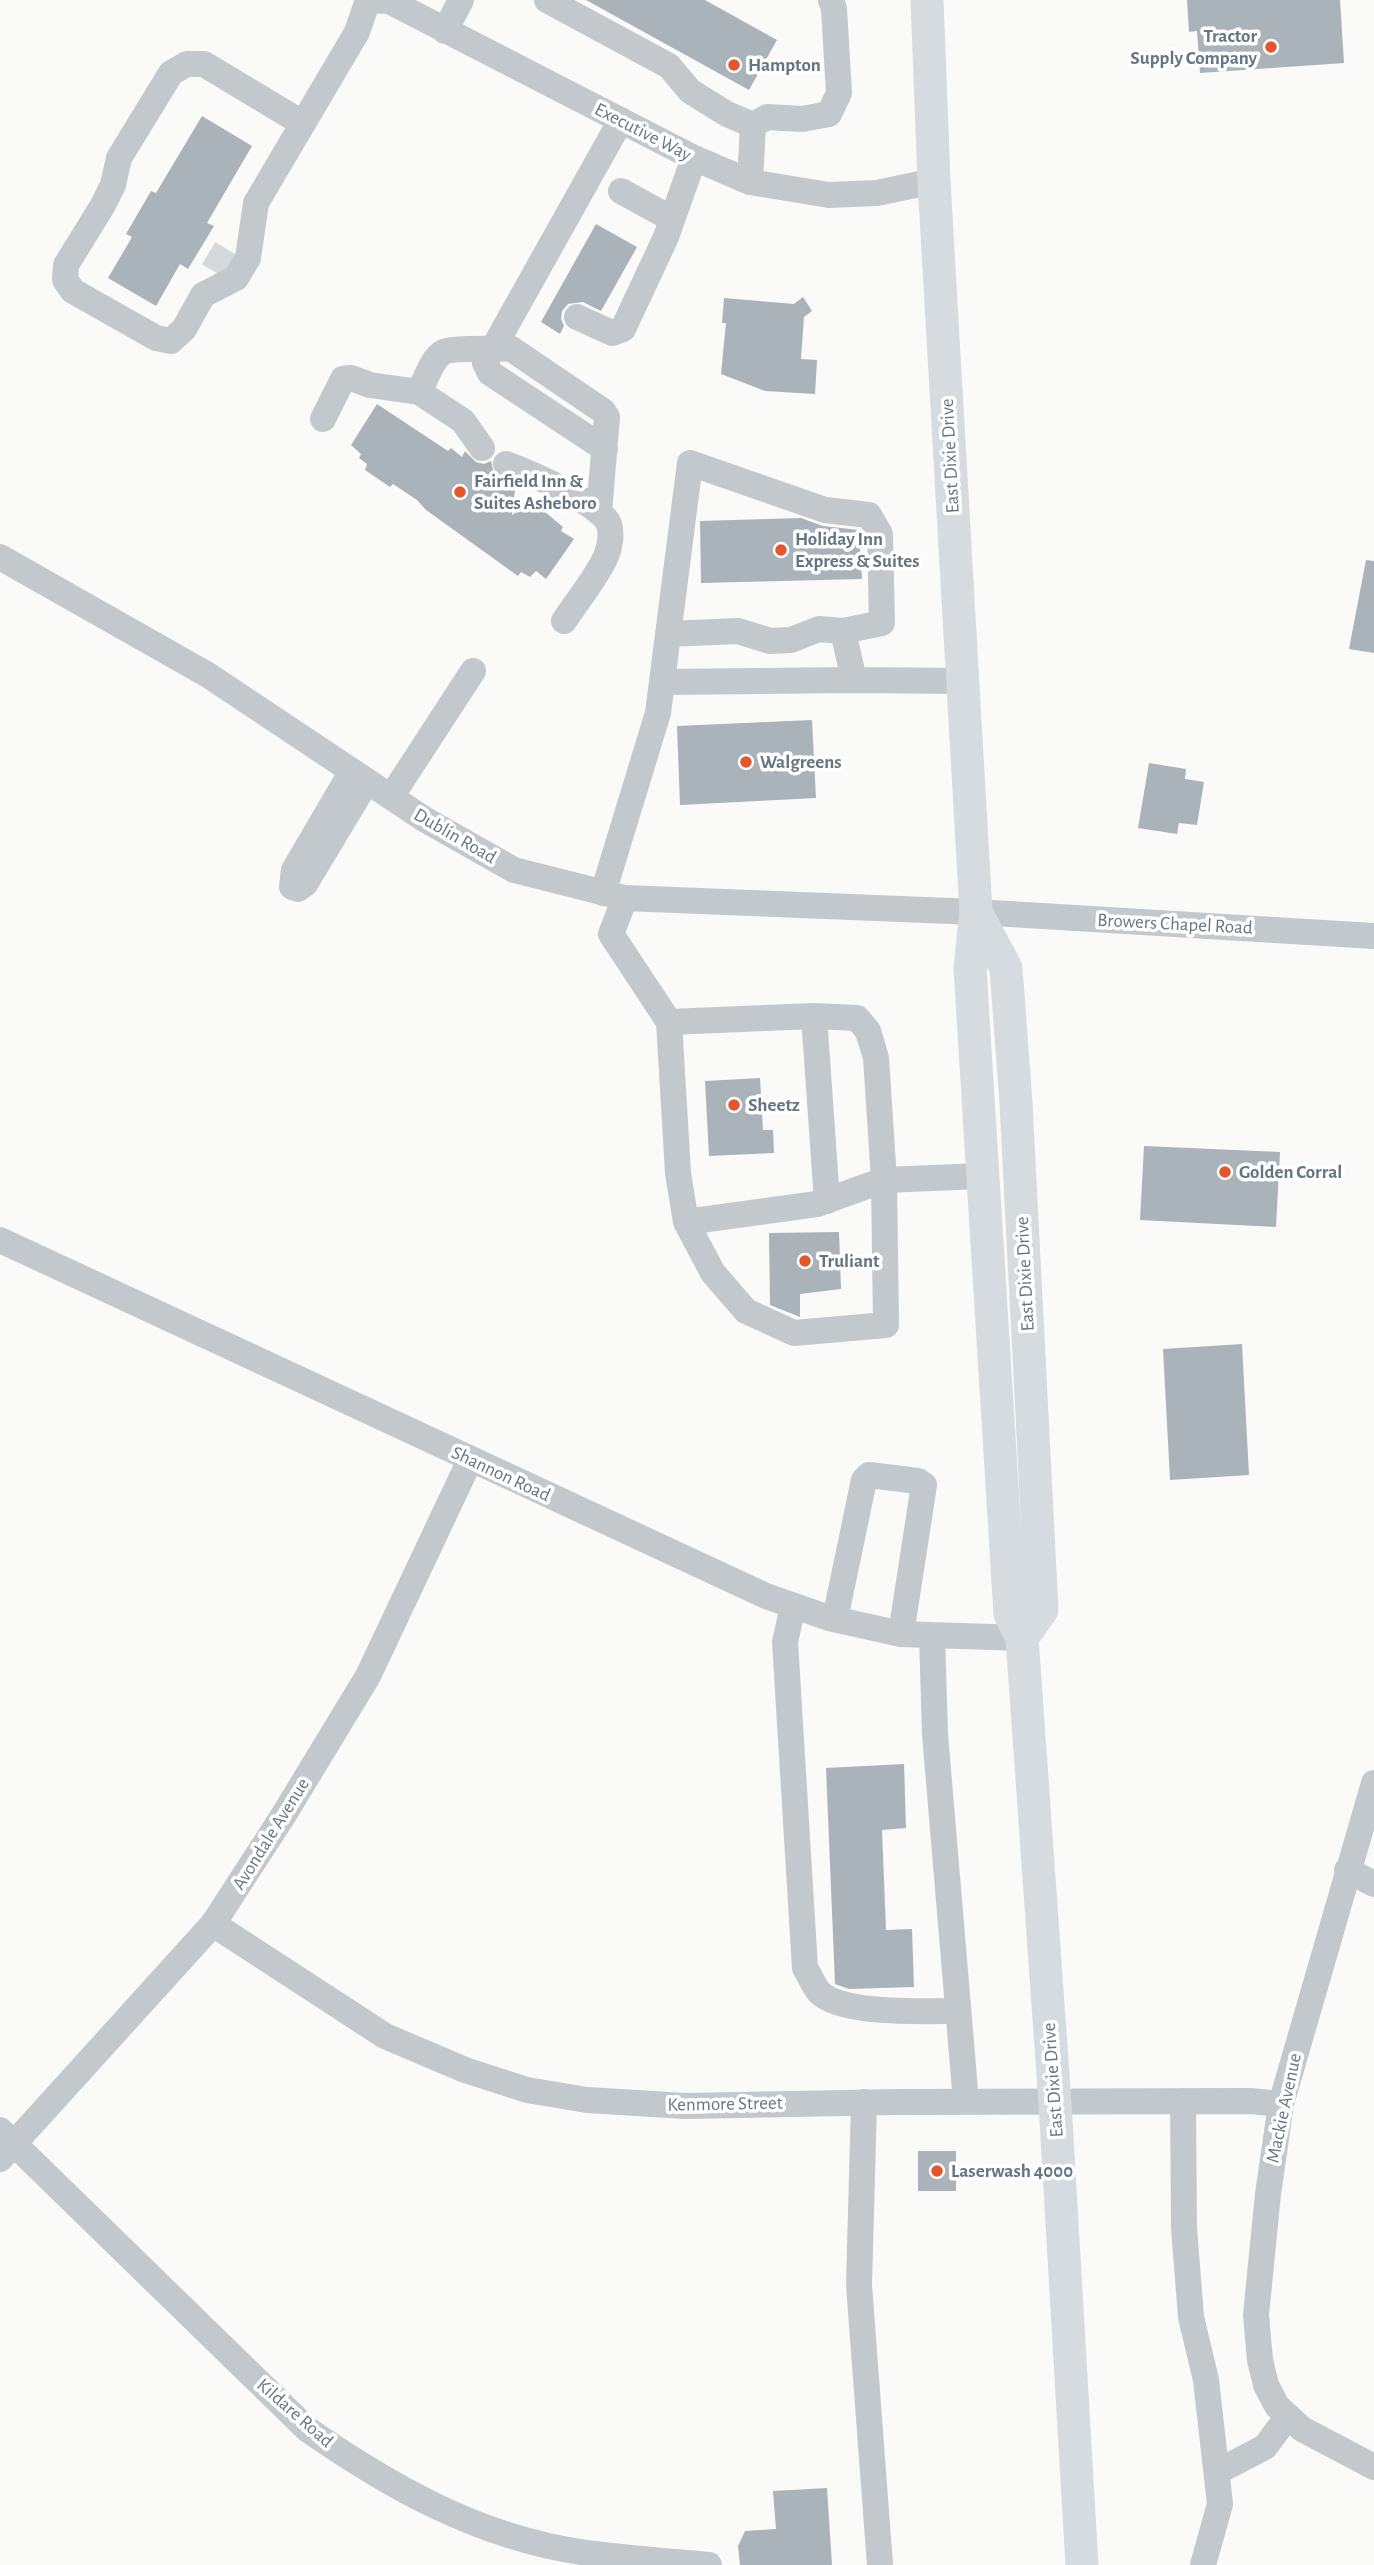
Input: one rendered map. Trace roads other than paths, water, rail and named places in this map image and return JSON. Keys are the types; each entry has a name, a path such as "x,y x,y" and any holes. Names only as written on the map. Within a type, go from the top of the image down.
{"main road":[{"name":"East Dixie Drive","path":"927,0 934,181 976,912 970,968 982,1176 1010,1614 1022,1638 1055,2103 1082,2565"},
{"name":"East Dixie Drive","path":"976,912 1006,968 1016,1103 1042,1610 1022,1638"}],"street":[{"name":"Executive Way","path":"369,0 389,1 694,158 750,182 829,195 877,193 934,181"},
{"path":"233,238 357,33 369,0"},
{"path":"445,31 461,0"},
{"path":"547,0 669,66 690,91 727,114 753,125"},
{"path":"753,125 767,117 802,119 829,114 839,93 834,9 831,0"},
{"path":"256,203 248,258 236,278 208,283 184,329 171,341 156,338 73,291 65,280 66,265 113,185 119,158 171,73 187,64 204,64 302,123"},
{"path":"599,512 605,449 490,373 485,363 621,120"},
{"path":"750,182 753,125"},
{"path":"577,317 612,333 623,329 672,219 694,158"},
{"path":"621,191 672,219"},
{"path":"419,392 440,353 450,349 492,351"},
{"path":"323,419 343,379 351,378 370,385 419,392 463,421 482,448"},
{"path":"668,634 738,631 770,641 791,640 819,629 843,631 882,623 880,534 869,515 825,510 690,463 668,634 658,713 614,895 611,934 669,1022 678,1173 686,1222 713,1273 746,1311 794,1333 886,1325 884,1180 876,1058 868,1031 857,1018 814,1016 669,1022"},
{"path":"506,464 538,475 599,512 608,523 611,537 606,557 564,621"},
{"name":"Dublin Road","path":"0,557 208,675 424,819 514,870 614,895 976,912"},
{"path":"843,631 854,680"},
{"path":"391,797 474,671"},
{"path":"662,681 963,681"},
{"name":"Browers Chapel Road","path":"976,912 1374,936"},
{"path":"814,1016 827,1201"},
{"path":"686,1222 817,1204 884,1180 982,1176"},
{"name":"Shannon Road","path":"0,1240 728,1580 793,1606 901,1634 1022,1638"},
{"name":"Avondale Avenue","path":"5,2144 213,1924 283,1816 368,1676 470,1460"},
{"path":"835,1619 864,1480 869,1475 918,1481 923,1485 901,1634"},
{"path":"793,1606 785,1642 805,1968 820,1992 834,2001 874,2010 958,2011"},
{"path":"932,1635 935,1734 966,2102"},
{"name":"Mackie Avenue","path":"1295,2422 1277,2406 1266,2385 1260,2360 1256,2315 1268,2194 1281,2104 1374,1783"},
{"path":"1347,1870 1374,1884"},
{"name":"Kenmore Street","path":"213,1924 385,2036 464,2070 527,2090 586,2100 649,2105 1182,2101 1281,2104"},
{"path":"1182,2101 1184,2228 1191,2317 1206,2380 1220,2504 1203,2565"},
{"path":"864,2102 859,2285 880,2565"},
{"name":"Kildare Road","path":"5,2144 307,2429 353,2462 405,2492 490,2529 580,2552 709,2565"},
{"path":"1217,2472 1265,2447 1295,2422 1374,2467"}],"tunnel":[{"path":"213,271 233,238"}],"place":[{"name":"Tractor Supply Company","path":"1271,47"},
{"name":"Hampton","path":"734,65"},
{"name":"Fairfield Inn & Suites Asheboro","path":"460,492"},
{"name":"Holiday Inn Express & Suites","path":"781,550"},
{"name":"Walgreens","path":"746,762"},
{"name":"Sheetz","path":"734,1105"},
{"name":"Golden Corral","path":"1225,1172"},
{"name":"Truliant","path":"805,1261"},
{"name":"Laserwash 4000","path":"937,2171"}]}
